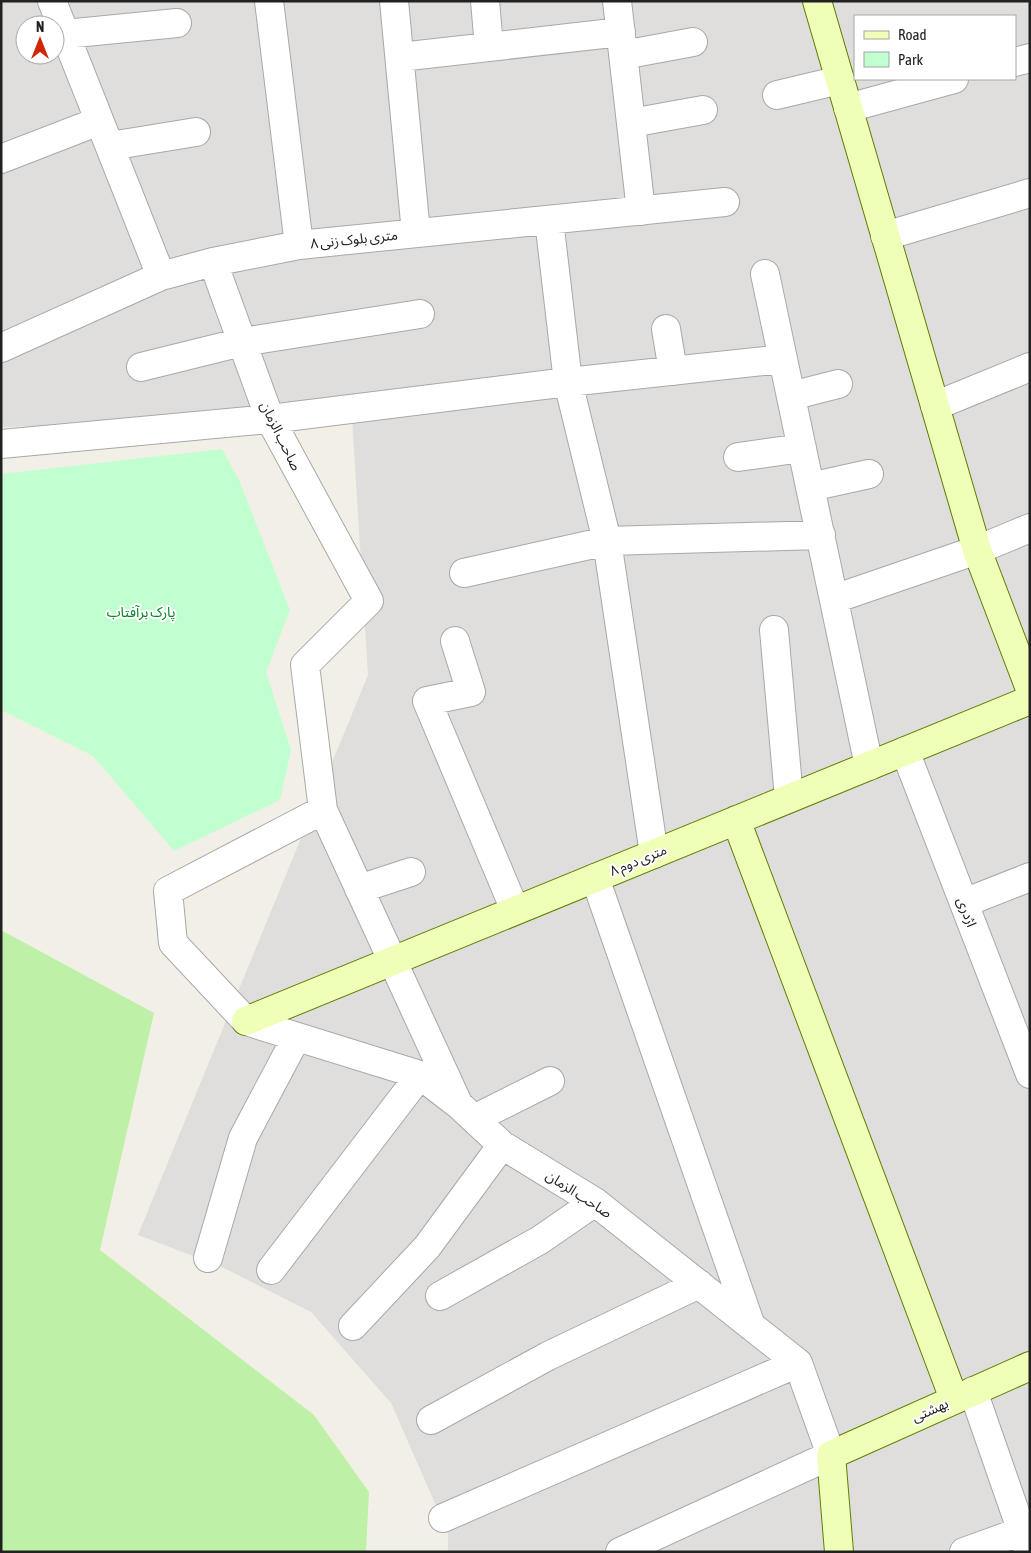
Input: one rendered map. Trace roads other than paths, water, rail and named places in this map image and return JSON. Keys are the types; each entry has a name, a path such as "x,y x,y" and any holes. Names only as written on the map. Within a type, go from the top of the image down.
{"street":[{"path":"52,1 58,15"},
{"path":"269,1 299,245"},
{"path":"394,1 416,233"},
{"path":"485,1 489,47"},
{"path":"617,1 641,211"},
{"path":"817,1 976,550 1030,689"},
{"path":"161,276 65,34 177,23"},
{"path":"400,57 489,47 693,42"},
{"path":"1016,62 1030,58"},
{"path":"777,96 840,80"},
{"path":"848,108 950,80"},
{"path":"631,123 703,110"},
{"path":"1,159 99,121"},
{"path":"110,146 196,132"},
{"path":"885,236 1030,193"},
{"name":"۸ متری بلوک زنی","path":"2,345 161,276 213,262 299,245 725,202"},
{"path":"549,220 568,382 606,541 654,854"},
{"name":"صاحب الزمان","path":"213,262 270,419 369,601 305,665 323,810"},
{"path":"765,274 869,766"},
{"path":"141,367 242,342 420,314"},
{"path":"666,329 673,371"},
{"path":"1,444 270,419 568,382 783,359"},
{"path":"935,406 1030,367"},
{"path":"791,396 838,384"},
{"path":"738,457 802,448"},
{"path":"810,487 869,474"},
{"path":"834,599 976,550 1030,528"},
{"path":"464,573 606,541 821,535"},
{"path":"774,630 789,798"},
{"path":"455,641 471,692 427,701 515,910"},
{"name":"۸ متری دوم","path":"246,1021 1030,700"},
{"name":"اژدری","path":"905,751 964,903 1023,1036 1030,1074"},
{"path":"271,1270 420,1076 246,1021 173,943 168,891 323,810 392,961 466,1112 550,1081"},
{"path":"736,820 964,1395 1027,1537 964,1552"},
{"path":"359,889 411,872"},
{"path":"964,903 1030,877"},
{"path":"594,878 751,1326 798,1363 831,1455 839,1552"},
{"path":"208,1258 243,1138 296,1038"},
{"name":"صاحب الزمان","path":"420,1076 466,1112 502,1145 595,1202 751,1326"},
{"path":"353,1326 427,1247 502,1145"},
{"path":"440,1296 540,1240 595,1202"},
{"path":"431,1420 548,1356 699,1284"},
{"path":"443,1518 798,1363"},
{"name":"بهشتی","path":"831,1455 1030,1366"},
{"path":"620,1552 831,1455"}],"park label":[{"name":"پارک برآفتاب","path":"141,612"}]}
